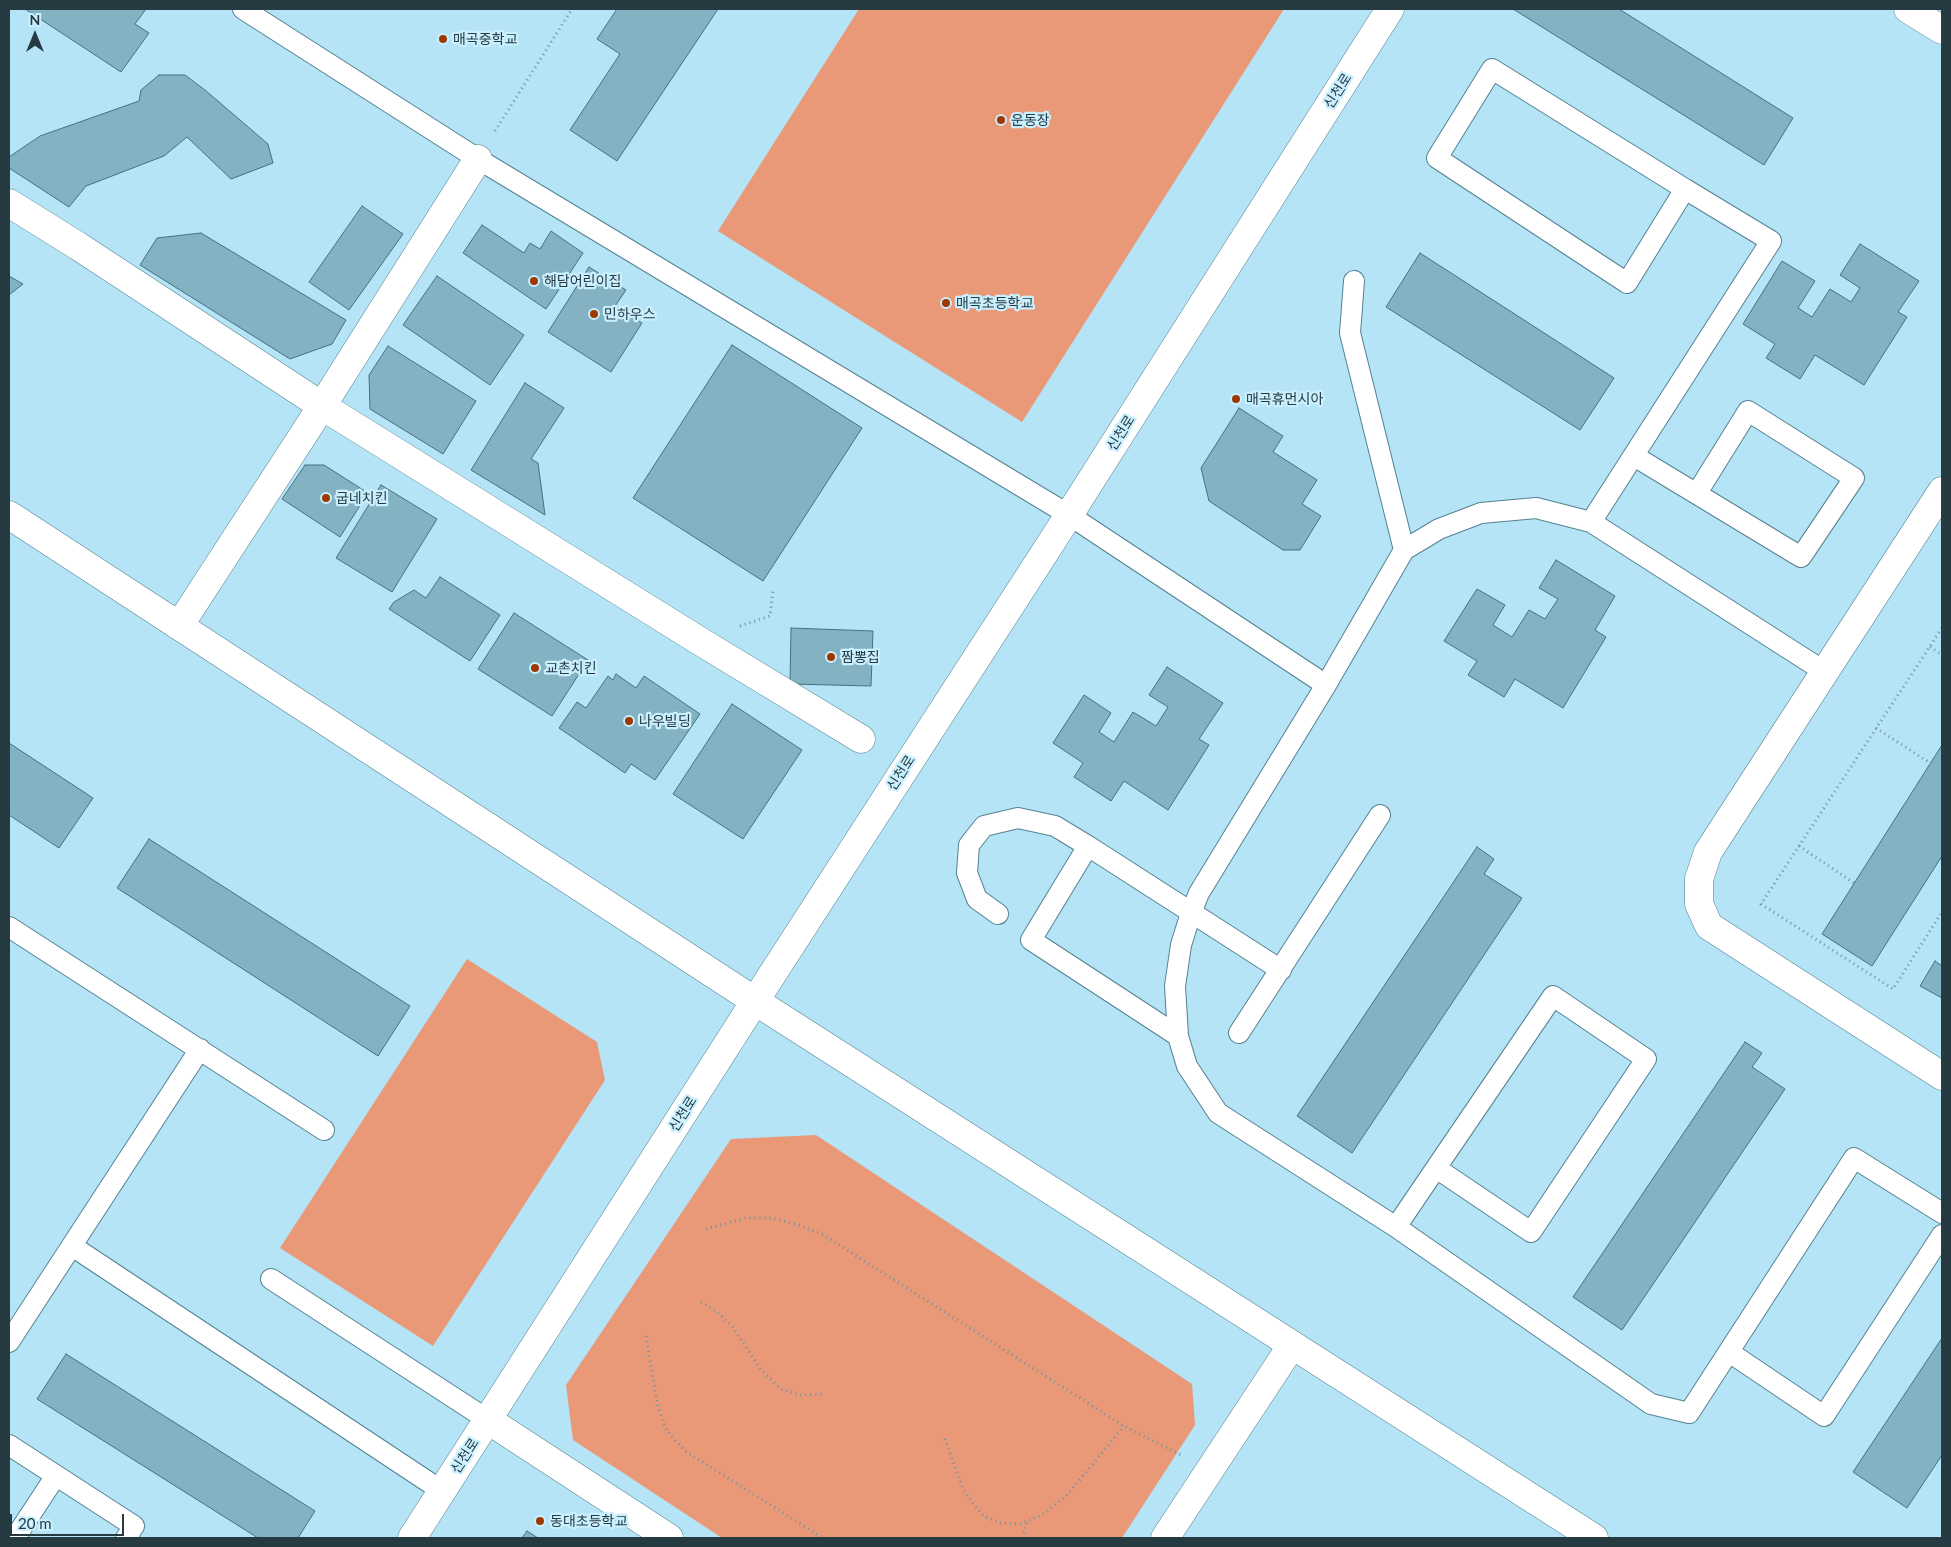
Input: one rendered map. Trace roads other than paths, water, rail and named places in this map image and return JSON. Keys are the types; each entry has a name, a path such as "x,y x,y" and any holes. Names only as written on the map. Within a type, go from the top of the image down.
{"street":[{"name":"신천로","path":"412,1538 754,1001 1069,515 1390,9"},
{"path":"1908,9 1942,30"},
{"path":"179,626 322,406 478,159"},
{"path":"9,203 322,406 861,739"},
{"path":"1942,491 1708,852 1699,879 1699,904 1710,926 1942,1076"},
{"path":"9,515 754,1001 1594,1538"},
{"path":"1165,1538 1292,1345"},
{"path":"488,1420 669,1538"}],"lane":[{"path":"243,9 478,159 1069,515 1326,685"},
{"path":"1591,522 1771,241 1492,69 1437,158 1627,283 1685,189"},
{"path":"1354,281 1350,333 1404,550"},
{"path":"1634,456 1801,557 1854,478 1748,411 1696,493"},
{"path":"1825,672 1591,522 1536,508 1481,513 1439,529 1404,550 1326,685 1199,893 1181,945 1175,986 1178,1036 1187,1066 1218,1113 1396,1227 1651,1404 1689,1413 1854,1158 1942,1214"},
{"path":"1240,1033 1380,815"},
{"path":"998,914 977,899 967,873 969,845 984,826 1018,818 1055,826 1281,970"},
{"path":"1088,846 1031,940 1178,1036"},
{"path":"9,927 324,1130"},
{"path":"1396,1227 1436,1168 1553,996 1646,1059 1531,1232 1436,1168"},
{"path":"9,1342 200,1049"},
{"path":"1729,1352 1824,1416 1942,1235"},
{"path":"72,1246 442,1491"},
{"path":"271,1279 488,1420"},
{"path":"9,1445 55,1477 134,1526 126,1538"},
{"path":"15,1538 55,1477"}],"place":[{"name":"매곡중학교","path":"443,39"},
{"name":"운동장","path":"1001,120"},
{"name":"해담어린이집","path":"534,281"},
{"name":"매곡초등학교","path":"946,303"},
{"name":"민하우스","path":"594,314"},
{"name":"매곡휴먼시아","path":"1236,399"},
{"name":"굽네치킨","path":"326,498"},
{"name":"짬뽕집","path":"831,657"},
{"name":"교촌치킨","path":"535,668"},
{"name":"나우빌딩","path":"629,721"},
{"name":"동대초등학교","path":"540,1521"}]}
